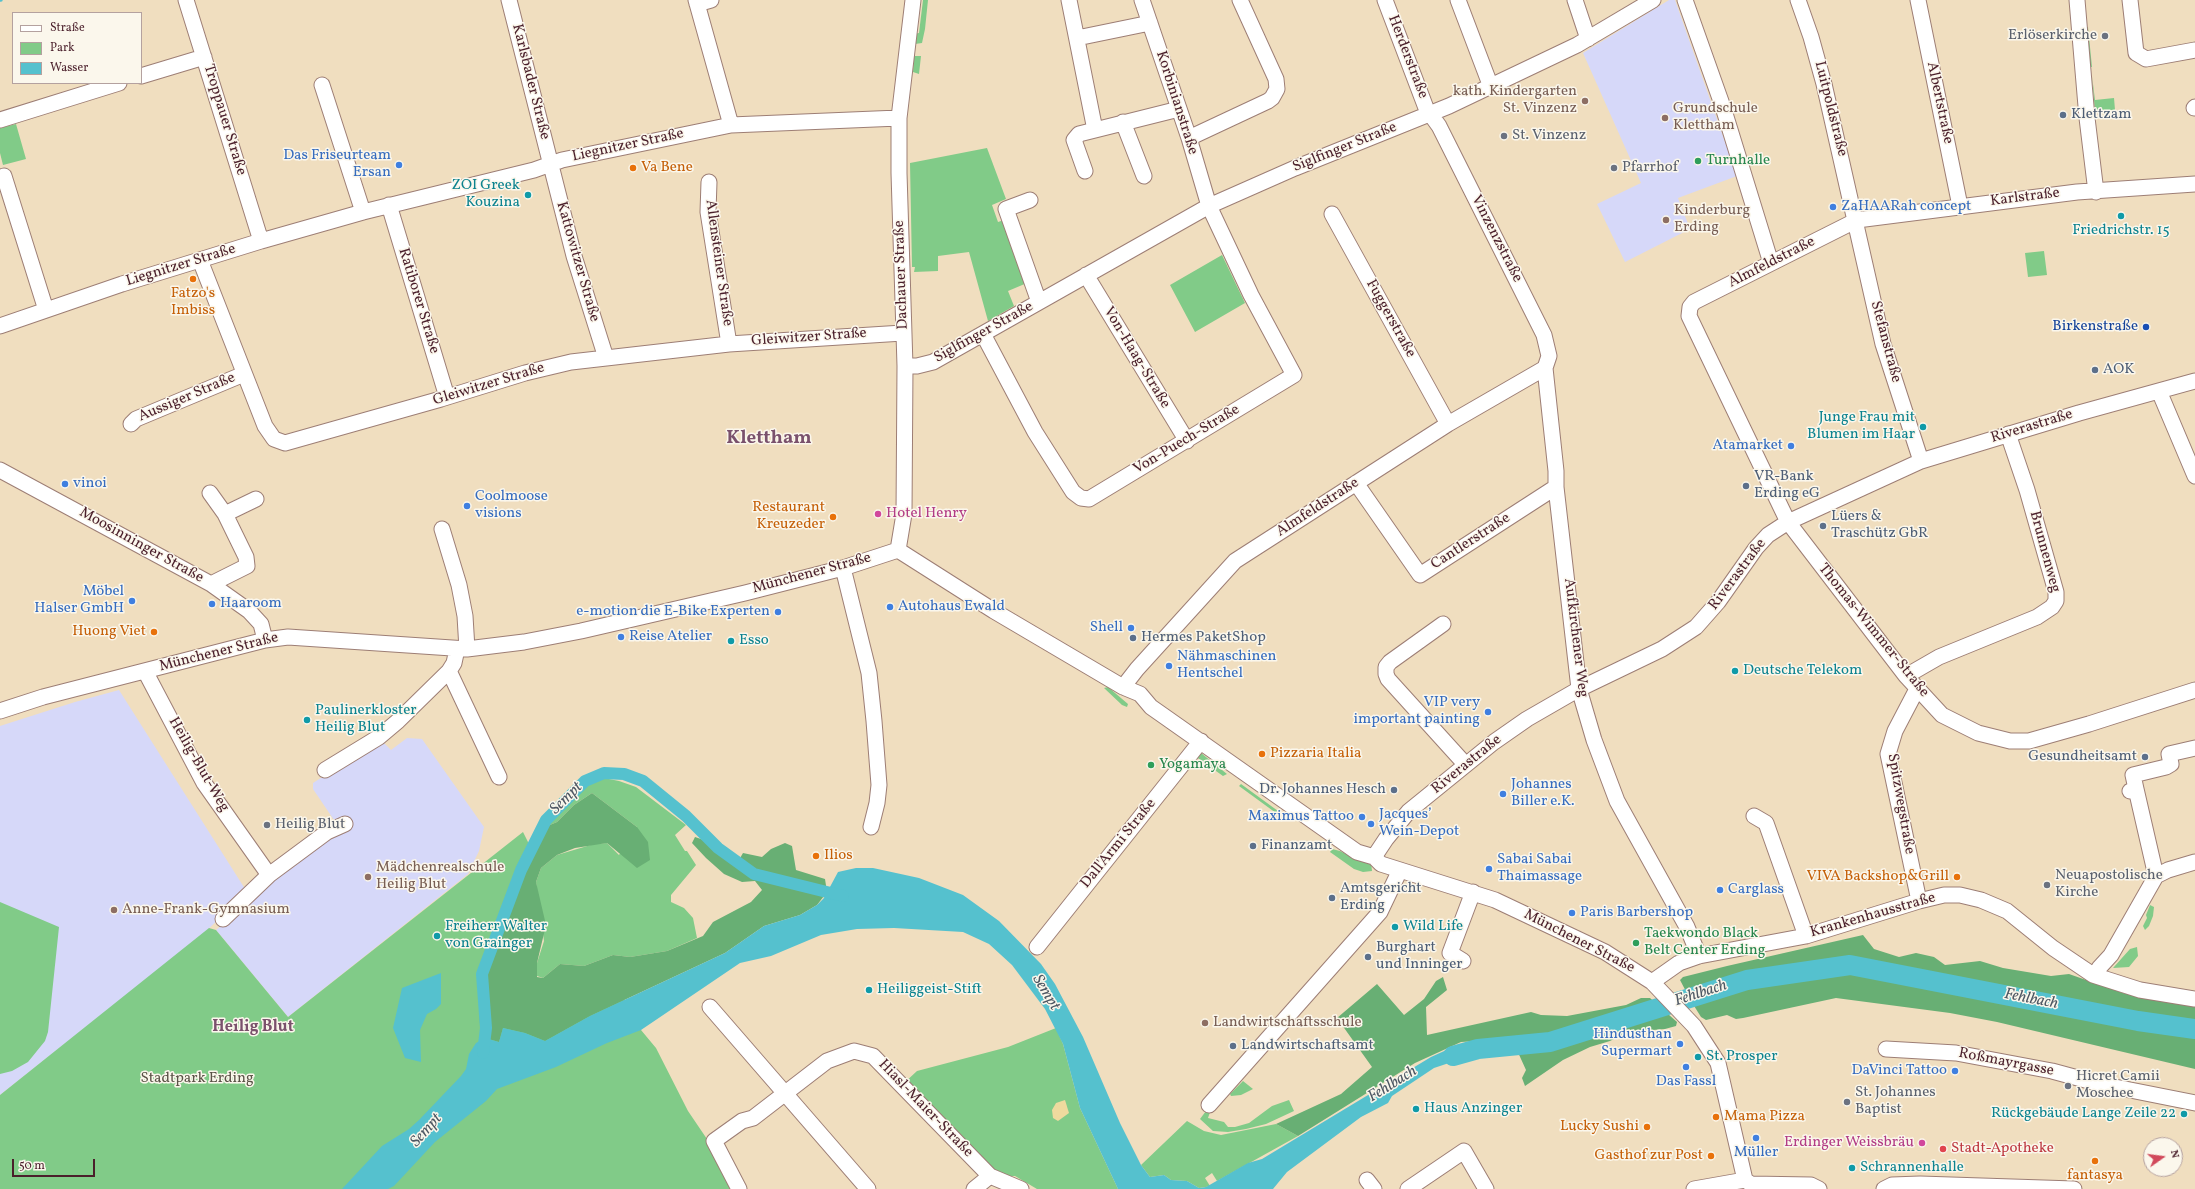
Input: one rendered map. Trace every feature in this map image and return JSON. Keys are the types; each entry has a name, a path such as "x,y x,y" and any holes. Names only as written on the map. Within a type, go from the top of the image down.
{"street":[{"name":"Troppauer Straße","path":"186,0 261,241"},
{"name":"Karlsbader Straße","path":"509,0 550,164"},
{"name":"Dachauer Straße","path":"898,550 904,514 905,366 903,333 899,118 913,0"},
{"path":"1069,0 1095,130"},
{"name":"Korbinianstraße","path":"1142,0 1189,138 1209,206"},
{"path":"1189,138 1268,101 1277,90 1276,79 1240,0"},
{"name":"Herderstraße","path":"1385,0 1426,108 1430,114"},
{"path":"1458,0 1491,87"},
{"path":"1575,0 1588,39"},
{"name":"Siglfinger Straße","path":"905,366 916,366 933,362 1209,206 1295,168 1430,114 1491,87 1588,39 1653,0"},
{"path":"1685,0 1723,107 1771,263"},
{"name":"Luitpoldstraße","path":"1798,0 1811,37 1824,84 1856,220"},
{"name":"Albertstraße","path":"1918,0 1960,206"},
{"path":"2077,0 2087,118 2096,192"},
{"path":"2130,0 2136,53 2146,59 2195,50"},
{"path":"701,1 732,124"},
{"path":"1077,38 1150,23"},
{"path":"142,76 204,56"},
{"path":"0,120 116,84"},
{"path":"322,85 363,212"},
{"path":"1085,171 1074,140 1079,134 1179,109"},
{"name":"Vinzenzstraße","path":"1430,114 1439,126 1544,335 1549,356 1545,368"},
{"name":"Liegnitzer Straße","path":"0,326 261,241 389,205 550,164 732,124 899,118"},
{"path":"1123,122 1144,176"},
{"name":"Kattowitzer Straße","path":"550,164 586,297 606,358"},
{"path":"4,176 46,310"},
{"name":"Allensteiner Straße","path":"709,182 708,212 729,344"},
{"name":"Karlstraße","path":"1856,220 2077,192 2096,192 2195,184"},
{"name":"Siglfinger Straße","path":"1030,200 1006,209 1039,302"},
{"name":"Ratiborer Straße","path":"389,205 447,397"},
{"name":"Von-Puech-Straße","path":"982,334 1036,432 1073,492 1081,498 1089,499 1294,375 1251,295 1209,206"},
{"name":"Fuggerstraße","path":"1332,214 1448,424"},
{"name":"Almfeldstraße","path":"1690,307 1694,302 1856,220"},
{"name":"Stefanstraße","path":"1856,220 1883,344 1921,461"},
{"name":"Gleiwitzer Straße","path":"200,260 244,374 270,433 277,440 285,443 549,367 606,358 729,344 903,333"},
{"name":"Von-Haag-Straße","path":"1086,275 1186,441"},
{"name":"Thomas-Wimmer-Straße","path":"1690,307 1689,316 1788,522 1906,676 1942,715 1978,733 2010,741 2028,741 2049,736 2195,690"},
{"name":"Almfeldstraße","path":"1123,687 1137,669 1235,561 1448,424 1545,368"},
{"name":"Aufkirchener Weg","path":"1545,368 1556,471 1556,487 1579,689 1594,740 1617,801 1683,921 1699,956"},
{"name":"Aussiger Straße","path":"130,424 136,419 244,374"},
{"path":"2195,381 2158,391 2195,476"},
{"name":"Riverastraße","path":"1374,857 1386,839 1410,812 1465,764 1527,719 1579,689 1662,649 1696,627 1718,602 1756,548 1768,535 1788,522 1921,461 2008,434 2158,391"},
{"name":"Brunnenweg","path":"1906,676 1939,657 2037,617 2052,607 2056,601 2056,592 2029,496 2008,434"},
{"name":"Moosinninger Straße","path":"0,470 211,584 253,615 261,624 265,640"},
{"name":"Cantlerstraße","path":"1356,483 1420,575 1556,487"},
{"path":"210,492 226,514 246,556 247,566 211,584"},
{"path":"226,514 256,499"},
{"path":"325,770 379,737 449,671 462,649 465,616 459,585 442,529"},
{"name":"Münchener Straße","path":"0,711 43,697 265,640 288,637 462,649 524,642 581,631 843,568 898,550 994,611 1123,687 1135,701 1151,707 1333,836 1358,852 1374,857 1381,864 1495,900 1605,952 1652,982 1684,1014 1718,1063 1745,1180"},
{"path":"843,568 869,673 878,785 877,803 871,827"},
{"path":"1443,624 1390,662 1386,667 1386,674 1388,679 1465,764"},
{"name":"Heilig-Blut-Weg","path":"145,671 204,783 269,875"},
{"path":"449,671 499,777"},
{"name":"Spitzwegstraße","path":"1917,689 1894,731 1888,754 1919,901"},
{"name":"Dall'Armi Straße","path":"1037,947 1201,741"},
{"path":"2156,876 2133,790 2133,775 2166,767 2171,764 2169,754 2195,748"},
{"path":"1754,816 1766,823 1806,936"},
{"path":"223,919 269,875 327,832 345,824"},
{"path":"2099,968 2111,955 2156,876 2168,870 2195,862"},
{"path":"1209,1105 1380,912 1400,870"},
{"path":"1463,961 1450,953 1473,892"},
{"name":"Krankenhausstraße","path":"1652,982 1679,963 1699,956 1806,936 1919,901 1944,895 1960,895 1981,900 2007,911 2053,948 2093,975 2140,990 2195,999"},
{"path":"710,1008 785,1092 868,1189"},
{"name":"Roßmayrgasse","path":"1886,1049 1963,1054 2052,1071 2100,1084 2195,1103"},
{"name":"Hiasl-Maier-Straße","path":"739,1189 714,1140 742,1121 752,1118 827,1061 842,1054 854,1051 873,1056 990,1176"},
{"path":"1408,1189 1464,1151 1486,1189"},
{"path":"974,1189 990,1176 1021,1189"},
{"path":"1694,1189 1745,1180 1751,1184 1812,1185 1818,1189"},
{"path":"1884,1189 1892,1185 2074,1189"}],"shaded area":[{"name":"Grundschule Klettham","path":"1669,0 1675,0 1737,176 1678,198 1690,229 1625,262 1597,204 1641,183 1583,53"},
{"name":"Anne-Frank-Gymnasium","path":"119,690 247,892 200,937 0,1095 0,726 75,702"},
{"name":"Mädchenrealschule Heilig Blut","path":"407,738 422,739 484,827 479,851 468,874 288,1017 216,930 338,826 313,789 313,783 372,745 383,742 391,750"}],"green space":[{"path":"923,0 928,0 925,29 922,43 915,44 914,34 919,33"},
{"path":"2088,27 2092,67 2090,67"},
{"path":"914,56 921,56 919,74 913,72"},
{"path":"2092,76 2095,100 2114,98 2115,110 2095,112"},
{"path":"16,124 26,159 3,165 0,153 0,128"},
{"path":"987,148 1006,199 992,205 998,222 1004,220 1027,283 1008,291 1014,306 988,321 969,252 938,256 938,271 914,272 915,267 912,267 910,163"},
{"path":"2044,251 2047,275 2028,277 2025,253"},
{"path":"1222,255 1245,303 1195,332 1170,285"},
{"path":"1108,687 1128,704 1127,707 1122,705 1104,688"},
{"path":"1201,753 1227,774 1223,776 1195,756"},
{"path":"604,778 636,787 686,825 675,835 696,865 671,895 671,902 684,908 693,918 697,938 667,951 630,957 613,955 584,966 560,964 543,978 537,976 537,963 544,941 536,882 541,868 557,855 594,844 607,843 619,855 637,827 592,793 574,805 557,822 545,827 548,821 565,803 586,785"},
{"path":"1241,784 1278,811 1276,813 1239,786"},
{"path":"592,793 637,827 648,842 650,860 637,868 607,843 575,848 557,855 541,868 536,882 546,925 537,963 537,977 543,978 560,964 584,966 613,955 630,957 667,951 703,936 713,922 751,902 762,890 755,881 742,882 724,874 692,843 695,837 704,840 736,865 743,853 762,857 771,849 785,843 792,846 796,870 825,879 827,892 817,905 800,915 764,926 725,953 590,1016 545,1041 525,1033 503,1028 499,1042 485,1038 480,1025 478,976 531,848 534,836 545,827 557,822 574,805"},
{"name":"Stadtpark Erding","path":"523,832 531,848 478,976 480,1000 624,1000 641,1030 656,1048 688,1111 709,1142 734,1189 0,1189 0,1095 209,928 216,930 288,1017"},
{"path":"1332,849 1340,851 1356,859 1371,862 1372,871 1363,872 1354,869 1330,852"},
{"path":"0,902 59,927 48,1032 45,1041 28,1062 12,1071 0,1074"},
{"path":"2150,905 2154,907 2153,916 2149,926 2145,930 2143,926 2147,918 2146,915"},
{"path":"1863,935 1874,949 1899,957 1916,953 1934,957 1945,965 1980,961 2003,968 2051,976 2069,974 2123,993 2195,1007 2195,1069 1997,1022 1950,1013 1836,998 1743,1018 1736,1019 1727,1015 1706,1020 1701,1017 1680,980 1683,977 1727,966"},
{"path":"2137,947 2138,956 2129,967 2113,968 2130,949"},
{"path":"1443,977 1447,990 1426,1007 1427,1035 1531,1012 1541,1015 1567,1016 1626,1005 1641,998 1650,998 1677,1022 1676,1026 1665,1029 1628,1032 1610,1041 1590,1047 1563,1060 1525,1086 1522,1078 1526,1070 1516,1048 1480,1054 1476,1041 1461,1042 1415,1063 1298,1136 1276,1124 1341,1094 1372,1067 1337,1018 1377,984 1404,1015 1424,999 1436,981"},
{"path":"1056,1028 1063,1044 1080,1108 1118,1189 1037,1189 1015,1176 994,1176 903,1084 917,1071 1008,1047"},
{"path":"1243,1081 1253,1089 1241,1095 1231,1096 1230,1094"},
{"path":"1289,1100 1294,1111 1266,1124 1246,1129 1228,1132 1213,1131 1200,1119 1206,1111 1210,1112 1208,1118 1224,1122 1228,1127 1235,1127 1249,1123 1272,1106"},
{"path":"1187,1121 1204,1131 1221,1135 1276,1124 1298,1136 1217,1181 1212,1173 1205,1178 1210,1186 1199,1188 1187,1181 1171,1180 1164,1175 1150,1177 1141,1165"}],"sand":[{"path":"1065,1100 1069,1113 1058,1121 1053,1118 1052,1110 1056,1103"}],"water":[{"path":"856,868 873,868 919,878 963,895 999,921 1041,964 1055,984 1083,1037 1120,1123 1141,1165 1150,1177 1164,1175 1171,1180 1187,1181 1199,1188 1206,1187 1248,1163 1262,1159 1431,1057 1453,1047 1466,1044 1475,1046 1478,1049 1476,1054 1434,1068 1392,1096 1388,1103 1361,1117 1287,1172 1273,1189 1118,1189 1080,1108 1063,1044 1045,1009 1012,965 989,944 963,932 894,928 857,929 821,935 771,956 740,963 641,1030 607,1043 556,1067 497,1089 486,1101 435,1142 394,1186 388,1189 342,1189 382,1146 409,1129 461,1076 466,1069 469,1054 476,1043 485,1038 499,1042 503,1028 525,1033 545,1041 590,1016 725,953 764,926 800,915 817,905 824,898 838,872"},
{"path":"441,973 441,1004 427,1014 420,1030 421,1062 405,1058 393,1028 402,988"}],"waterway":[{"name":"Sempt","path":"483,1053 486,1028 482,974 521,870 546,820 585,781 604,773 624,774 643,781 686,816 718,848 754,874 843,896"},
{"name":"Fehlbach","path":"1453,1056 1478,1049 1550,1042 1747,980 1850,965 2138,1021 2195,1029"}],"place":[{"name":"Erlöserkirche","path":"2105,36"},
{"name":"kath. Kindergarten St. Vinzenz","path":"1585,101"},
{"name":"Klettzam","path":"2063,115"},
{"name":"Grundschule Klettham","path":"1665,118"},
{"name":"St. Vinzenz","path":"1504,136"},
{"name":"Turnhalle","path":"1698,161"},
{"name":"Das Friseurteam Ersan","path":"399,165"},
{"name":"Va Bene","path":"633,168"},
{"name":"Pfarrhof","path":"1614,168"},
{"name":"ZOI Greek Kouzina","path":"528,195"},
{"name":"ZaHAARah concept","path":"1833,207"},
{"name":"Friedrichstr. 15","path":"2121,216"},
{"name":"Kinderburg Erding","path":"1666,220"},
{"name":"Fatzo's Imbiss","path":"193,279"},
{"name":"Birkenstraße","path":"2146,327"},
{"name":"AOK","path":"2095,370"},
{"name":"Junge Frau mit Blumen im Haar","path":"1923,427"},
{"name":"Atamarket","path":"1791,446"},
{"name":"vinoi","path":"65,484"},
{"name":"VR-Bank Erding eG","path":"1746,486"},
{"name":"Coolmoose visions","path":"467,506"},
{"name":"Hotel Henry","path":"878,514"},
{"name":"Restaurant Kreuzeder","path":"833,517"},
{"name":"Lüers & Traschütz GbR","path":"1823,526"},
{"name":"Möbel Halser GmbH","path":"132,601"},
{"name":"Haaroom","path":"212,604"},
{"name":"Autohaus Ewald","path":"890,607"},
{"name":"e-motion die E-Bike Experten","path":"778,612"},
{"name":"Shell","path":"1131,628"},
{"name":"Huong Viet","path":"154,632"},
{"name":"Reise Atelier","path":"621,637"},
{"name":"Hermes PaketShop","path":"1133,638"},
{"name":"Esso","path":"731,641"},
{"name":"Nähmaschinen Hentschel","path":"1169,666"},
{"name":"Deutsche Telekom","path":"1735,671"},
{"name":"VIP very important painting","path":"1488,712"},
{"name":"Paulinerkloster Heilig Blut","path":"307,720"},
{"name":"Pizzaria Italia","path":"1262,754"},
{"name":"Gesundheitsamt","path":"2145,757"},
{"name":"Yogamaya","path":"1151,765"},
{"name":"Dr. Johannes Hesch","path":"1394,790"},
{"name":"Johannes Biller e.K.","path":"1503,794"},
{"name":"Maximus Tattoo","path":"1362,817"},
{"name":"Jacques’ Wein-Depot","path":"1371,824"},
{"name":"Heilig Blut","path":"267,825"},
{"name":"Finanzamt","path":"1253,846"},
{"name":"Ilios","path":"816,856"},
{"name":"Sabai Sabai Thaimassage","path":"1489,869"},
{"name":"Mädchenrealschule Heilig Blut","path":"368,877"},
{"name":"VIVA Backshop&Grill","path":"1957,877"},
{"name":"Neuapostolische Kirche","path":"2047,885"},
{"name":"Carglass","path":"1720,890"},
{"name":"Amtsgericht Erding","path":"1332,898"},
{"name":"Anne-Frank-Gymnasium","path":"114,910"},
{"name":"Paris Barbershop","path":"1572,913"},
{"name":"Wild Life","path":"1395,927"},
{"name":"Freiherr Walter von Grainger","path":"437,936"},
{"name":"Taekwondo Black Belt Center Erding","path":"1636,943"},
{"name":"Burghart und Inninger","path":"1368,957"},
{"name":"Heiliggeist-Stift","path":"869,990"},
{"name":"Landwirtschaftsschule","path":"1205,1023"},
{"name":"Hindusthan Supermart","path":"1680,1044"},
{"name":"Landwirtschaftsamt","path":"1233,1046"},
{"name":"St. Prosper","path":"1698,1057"},
{"name":"Das Fassl","path":"1686,1067"},
{"name":"DaVinci Tattoo","path":"1955,1071"},
{"name":"Hicret Camii Moschee","path":"2068,1086"},
{"name":"St. Johannes Baptist","path":"1847,1102"},
{"name":"Haus Anzinger","path":"1416,1109"},
{"name":"Rückgebäude Lange Zeile 22","path":"2184,1114"},
{"name":"Mama Pizza","path":"1716,1117"},
{"name":"Lucky Sushi","path":"1647,1127"},
{"name":"Müller","path":"1756,1138"},
{"name":"Erdinger Weissbräu","path":"1922,1143"},
{"name":"Stadt-Apotheke","path":"1943,1149"},
{"name":"Gasthof zur Post","path":"1711,1156"},
{"name":"fantasya","path":"2095,1161"},
{"name":"Schrannenhalle","path":"1852,1168"}],"district":[{"name":"Klettham","path":"769,440"},
{"name":"Heilig Blut","path":"253,1028"}]}
